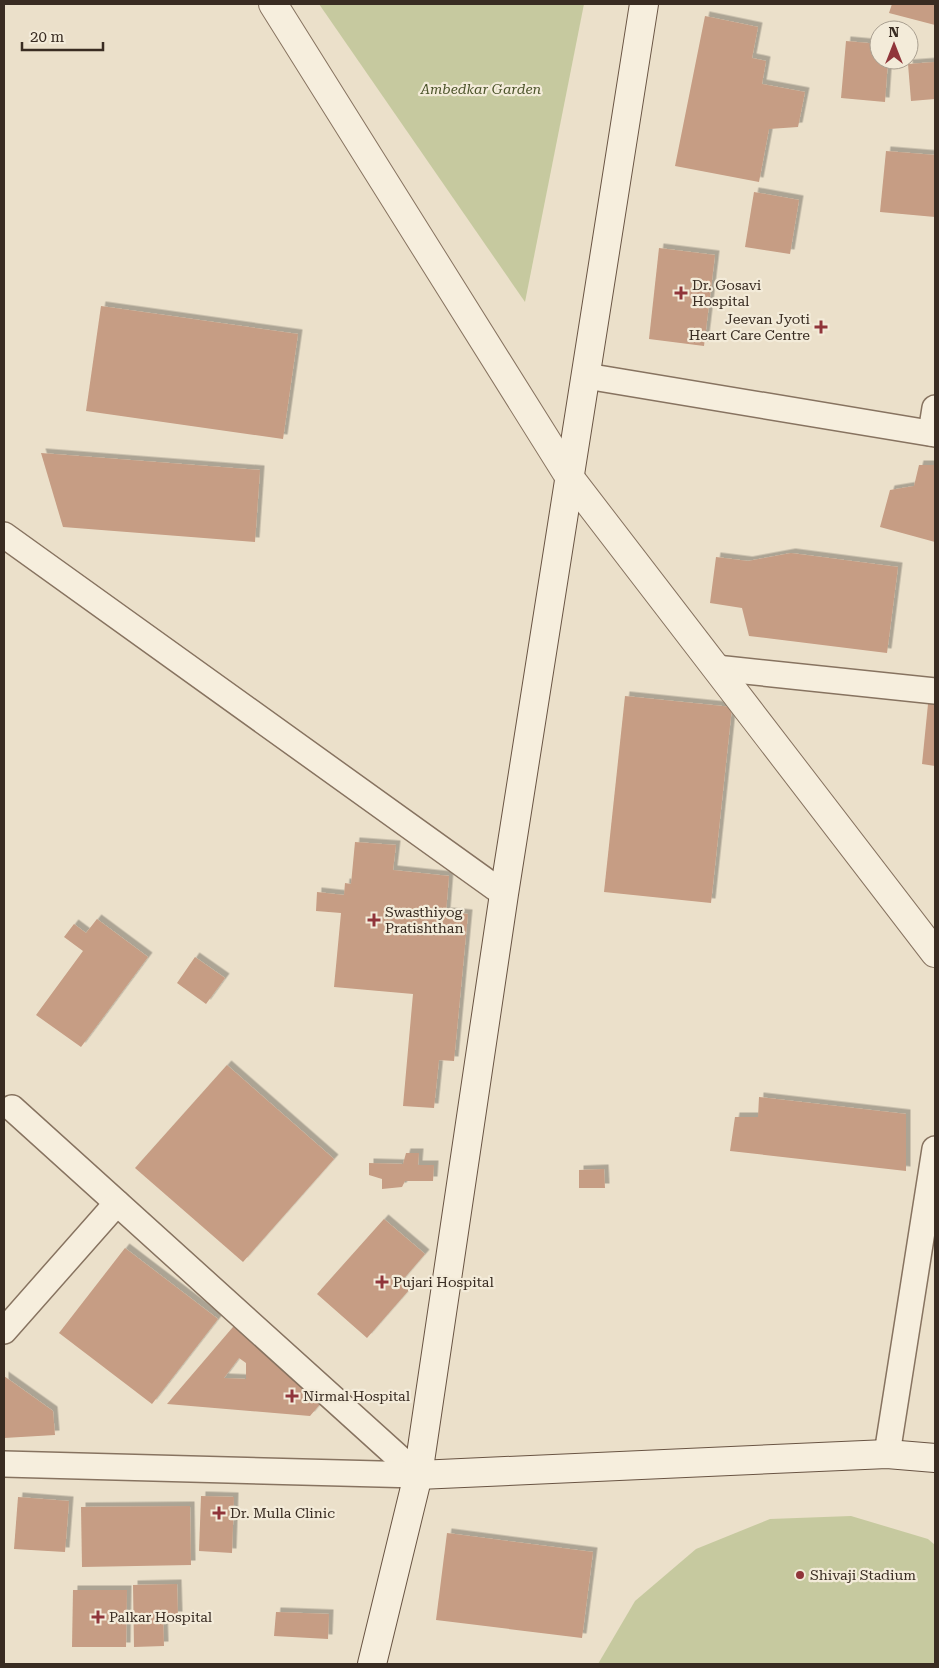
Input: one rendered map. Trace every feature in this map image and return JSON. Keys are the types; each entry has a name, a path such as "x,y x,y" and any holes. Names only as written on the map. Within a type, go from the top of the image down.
{"main road":[{"path":"273,4 570,478 935,953"},
{"path":"372,1664 418,1475 504,894 644,4"},
{"path":"418,1475 887,1454 935,1458"}],"street":[{"path":"586,376 933,433 935,408"},
{"path":"4,534 504,894"},
{"path":"716,668 935,692"},
{"path":"12,1108 418,1475"},
{"path":"887,1454 935,1149"},
{"path":"4,1332 118,1203"},
{"path":"4,1464 418,1475"}],"green space":[{"name":"Ambedkar Garden","path":"319,4 584,4 525,302"},
{"name":"Shivaji Stadium","path":"851,1516 928,1539 935,1545 935,1664 598,1664 635,1601 696,1549 770,1519"}],"building":[{"path":"892,4 935,4 935,25 919,20 889,13"},
{"path":"705,16 758,27 752,58 766,61 762,84 805,92 798,127 769,129 759,182 675,166"},
{"path":"846,41 869,43 869,70 887,70 885,102 841,98"},
{"path":"935,62 935,99 911,101 908,70 919,70 919,63"},
{"path":"886,151 935,155 935,217 880,212"},
{"path":"754,192 799,200 790,254 745,247"},
{"path":"659,248 715,255 704,346 649,339"},
{"path":"101,306 298,334 283,439 86,411"},
{"path":"41,453 260,470 255,542 63,527"},
{"path":"919,465 935,465 935,542 880,527 890,490 914,486"},
{"path":"791,553 898,567 887,653 749,636 742,608 710,603 716,557 748,561"},
{"path":"625,696 732,707 711,903 604,892"},
{"path":"928,704 935,704 935,766 922,764"},
{"path":"355,842 396,845 393,870 449,876 446,912 468,914 454,1061 439,1060 434,1108 403,1106 413,994 334,987 341,913 316,911 317,892 344,895 345,883 351,884"},
{"path":"97,919 148,957 81,1047 36,1015 83,951 64,937 74,924 86,933"},
{"path":"195,957 225,978 206,1004 177,983"},
{"path":"227,1065 334,1159 243,1262 135,1168"},
{"path":"759,1097 906,1114 906,1171 730,1151 735,1117 758,1117"},
{"path":"406,1153 419,1153 418,1165 434,1165 433,1181 405,1181 402,1187 382,1189 382,1179 369,1175 369,1163 403,1164"},
{"path":"604,1169 605,1188 579,1188 579,1170"},
{"path":"384,1219 425,1254 401,1282 409,1290 367,1338 317,1294"},
{"path":"125,1248 218,1319 152,1404 59,1333"},
{"path":"239,1320 327,1396 310,1416 167,1404","holes":["239,1358 246,1363 246,1379 224,1378"]},
{"path":"4,1376 53,1411 55,1435 4,1438"},
{"path":"201,1496 234,1497 232,1553 199,1551"},
{"path":"18,1497 69,1501 65,1552 14,1549"},
{"path":"190,1506 191,1565 82,1567 81,1507"},
{"path":"447,1533 593,1552 582,1638 436,1620"},
{"path":"177,1584 178,1616 163,1616 164,1646 134,1647 133,1585"},
{"path":"73,1590 127,1590 126,1647 72,1647"},
{"path":"276,1612 329,1614 328,1639 274,1636"}],"place":[{"name":"Dr. Gosavi Hospital","path":"681,293"},
{"name":"Jeevan Jyoti Heart Care Centre","path":"821,327"},
{"name":"Swasthiyog Pratishthan","path":"374,920"},
{"name":"Pujari Hospital","path":"382,1282"},
{"name":"Nirmal Hospital","path":"292,1396"},
{"name":"Dr. Mulla Clinic","path":"219,1513"},
{"name":"Shivaji Stadium","path":"800,1575"},
{"name":"Palkar Hospital","path":"98,1617"}]}
